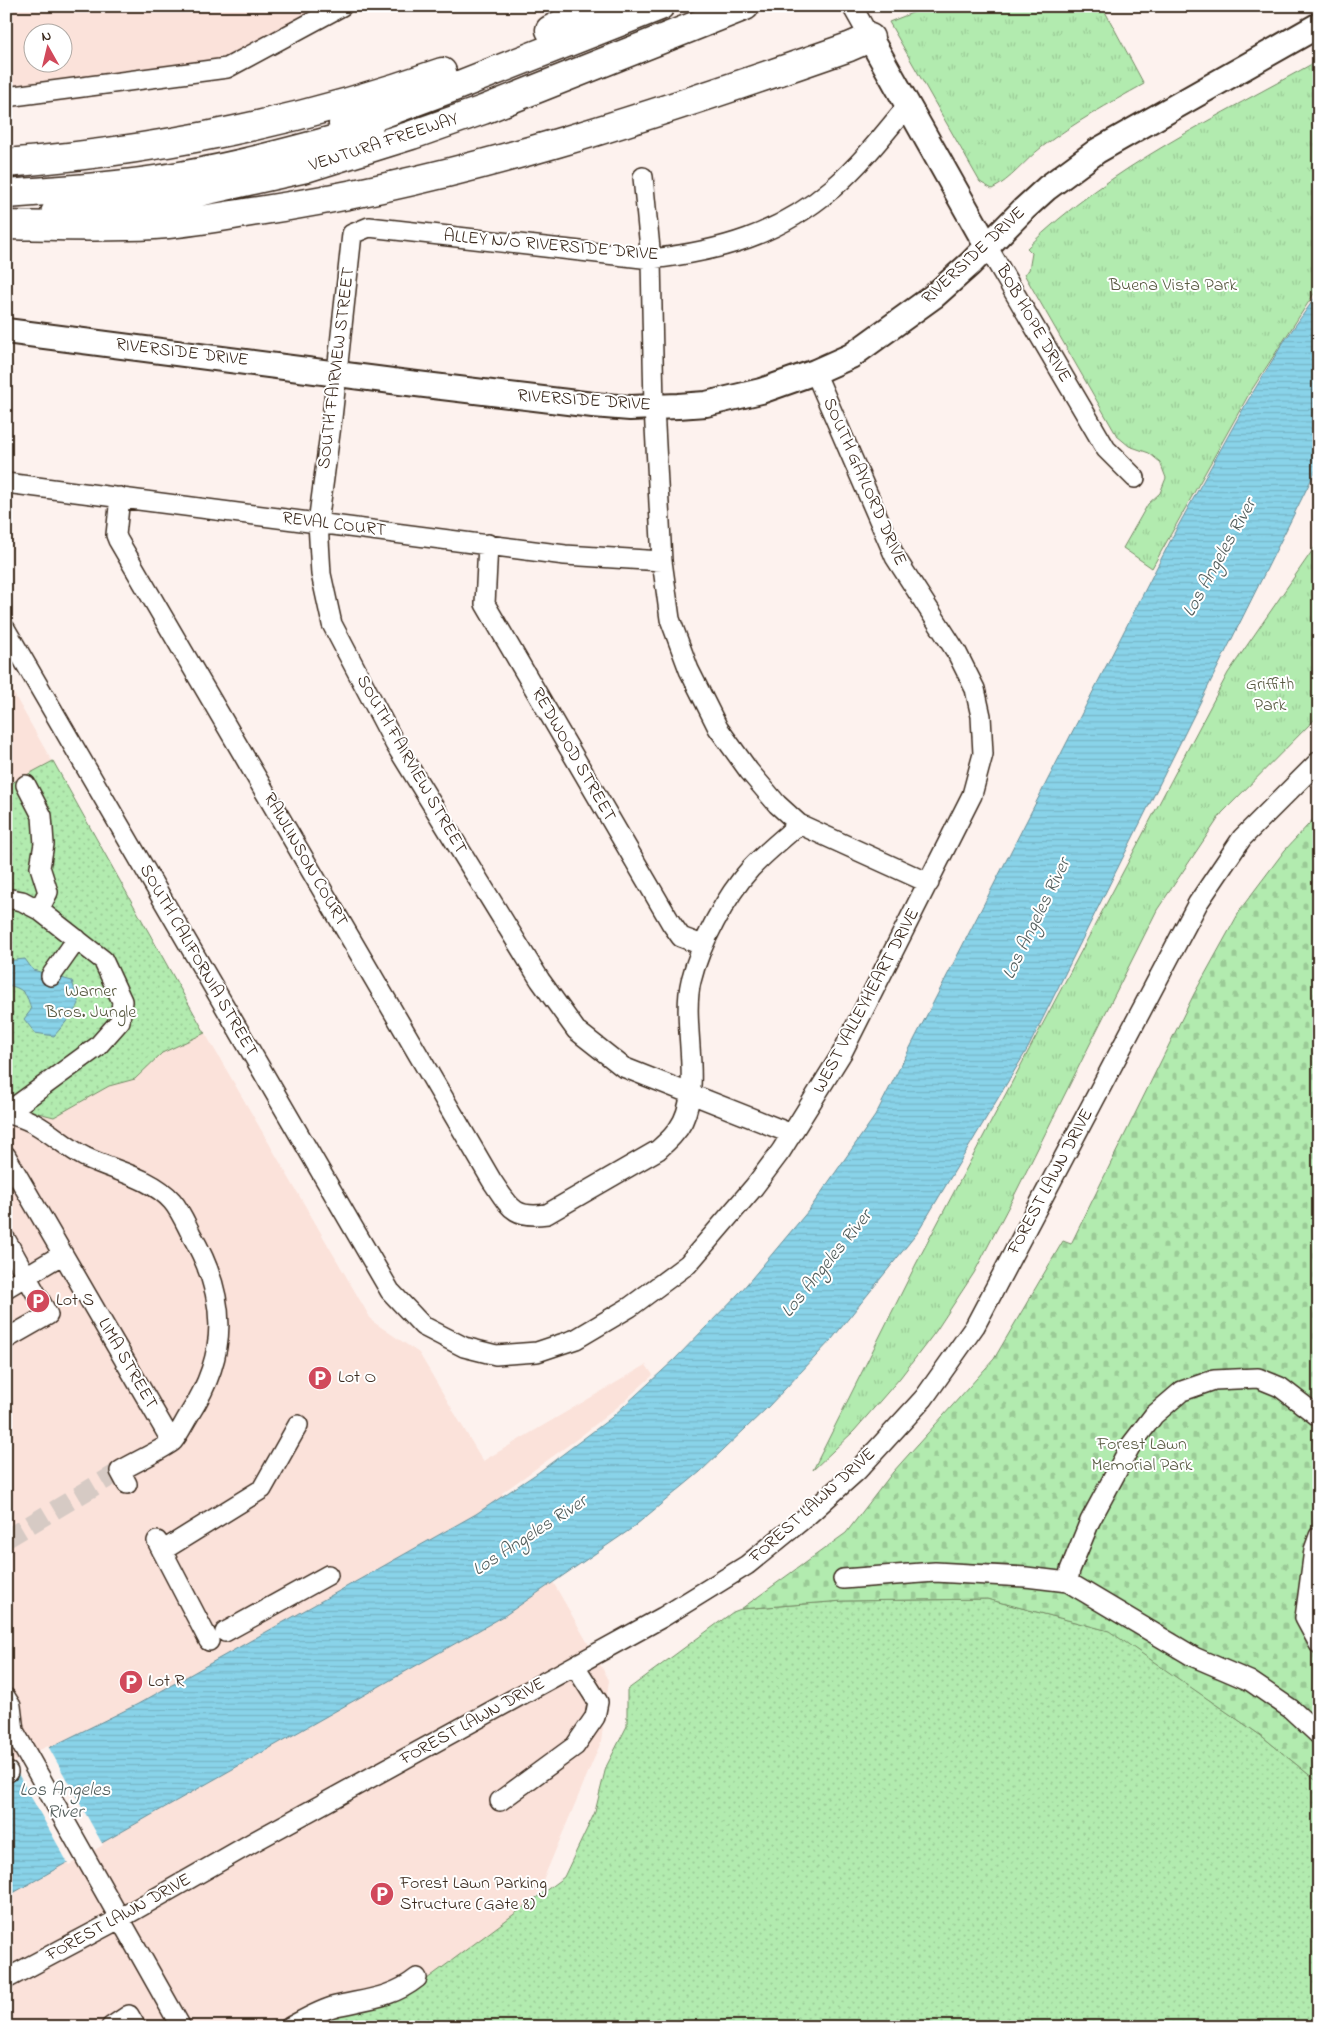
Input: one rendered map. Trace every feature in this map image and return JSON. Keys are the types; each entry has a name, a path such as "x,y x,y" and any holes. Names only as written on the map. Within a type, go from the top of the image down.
{"highway":[{"path":"550,30 595,6"},
{"path":"6,163 82,157 148,148 270,124 406,84 609,6"},
{"path":"6,183 171,163 272,143 378,115 660,6"},
{"path":"6,194 46,192 179,176 282,154 406,119 501,84 699,6"},
{"name":"VENTURA FREEWAY","path":"6,215 55,213 176,197 306,168 412,135 482,110 745,6"},
{"path":"6,225 77,227 157,225 294,206 398,186 620,126 830,54 870,38"}],"main road":[{"name":"RIVERSIDE DRIVE","path":"6,331 593,406 630,408 706,404 761,392 851,356 934,296 970,264 1047,188 1096,151 1319,25"},
{"name":"BOB HOPE DRIVE","path":"870,38 987,246"}],"street":[{"path":"6,97 226,68 342,6"},
{"name":"BOB HOPE DRIVE","path":"852,6 870,38"},
{"name":"ALLEY N/O RIVERSIDE DRIVE","path":"352,234 369,227 651,259 686,255 719,248 764,233 798,214 834,188 908,105"},
{"path":"643,177 651,259 654,407 662,561 670,619 690,670 718,728 749,771 777,804 799,824 929,883"},
{"name":"SOUTH FAIRVIEW STREET","path":"352,234 318,523 321,574 332,624 395,744 540,980 576,1030 623,1067 792,1134"},
{"name":"BOB HOPE DRIVE","path":"987,246 1106,449 1135,478"},
{"name":"SOUTH GAYLORD DRIVE","path":"815,372 895,557 956,653 975,689 982,716 983,754"},
{"name":"REVAL COURT","path":"6,483 565,555 662,561"},
{"name":"RAWLINSON COURT","path":"120,497 116,535 118,540 492,1181 509,1206 519,1213 531,1216 547,1214 658,1150 674,1136 683,1122 689,1094"},
{"name":"REDWOOD STREET","path":"488,544 485,604 671,923 681,937 702,946"},
{"name":"SOUTH CALIFORNIA STREET","path":"6,630 390,1291"},
{"name":"WEST VALLEYHEART DRIVE","path":"390,1291 423,1326 464,1347 496,1355 529,1353 576,1339 630,1307 688,1264 754,1187 792,1134 842,1053 972,795 983,754"},
{"name":"FOREST LAWN DRIVE","path":"6,1979 119,1919 257,1840 663,1617 747,1565 857,1472 924,1398 975,1326 1198,903 1242,838 1319,761"},
{"path":"26,785 42,816 44,844 40,867 48,892 39,910"},
{"path":"689,1094 691,982 702,946 724,905 751,868 799,824"},
{"path":"6,898 22,901 39,910 103,960 122,1001 120,1022 97,1047 16,1106 8,1114"},
{"path":"51,976 77,939"},
{"path":"8,1114 27,1119 50,1132 84,1156 142,1180 156,1188 173,1202 202,1253 212,1279 219,1308 220,1333 216,1359 198,1402 172,1442 124,1477"},
{"name":"LIMA STREET","path":"6,1156 172,1442"},
{"path":"6,1240 48,1315 6,1339"},
{"path":"6,1288 64,1254"},
{"path":"1069,1576 1090,1521 1131,1445 1154,1415 1182,1391 1214,1380 1258,1378 1280,1387 1319,1417"},
{"path":"298,1424 262,1489 159,1545 217,1637 328,1576"},
{"path":"1315,1639 1305,1618 1314,1550 1319,1536"},
{"path":"843,1579 935,1572 1026,1577 1069,1576 1194,1657 1250,1681 1291,1709 1319,1735"},
{"path":"500,1801 575,1746 595,1717 598,1702 575,1666"},
{"path":"6,1698 11,1706 10,1728 26,1752 181,2027"},
{"path":"290,2027 314,2014 335,2006 369,2000 404,1989 417,1978"},
{"path":"111,2027 129,2015 136,2027"}],"shaded area":[{"path":"6,6 352,6 225,78 66,101 6,106"},
{"path":"6,680 205,1033 372,1321 419,1353 483,1461 646,1365 653,1375 581,1436 502,1493 609,1680 601,1742 514,1949 393,2027 6,2027"}],"green space":[{"path":"930,6 1102,6 1144,84 1054,138 1012,175 992,189 980,182 889,22"},
{"name":"Buena Vista Park","path":"1319,60 1319,286 1249,394 1152,568 1123,548 1148,504 1160,493 1166,478 1160,462 1149,453 1129,446 1117,436 1024,274 1029,270 1032,253 1027,248 1093,192 1129,168 1204,123"},
{"name":"Griffith Park","path":"1319,541 1319,715 1222,813 1157,910 974,1273 936,1331 900,1378 854,1431 813,1470 916,1264 1228,673"},
{"name":"Warner Bros. Jungle","path":"53,761 205,1033 162,1053 135,1079 109,1086 54,1117 6,1105 6,786"},
{"name":"Forest Lawn Memorial Park","path":"1319,813 1319,1783 1263,1737 1109,1631 987,1599 843,1601 741,1609 846,1533 893,1472 994,1359 1063,1241 1071,1244 1194,994 1242,907 1285,850"},
{"path":"987,1599 1110,1631 1263,1737 1319,1783 1319,2027 300,2027 423,1982 564,1877 595,1812 606,1767 627,1726 627,1690 733,1612 741,1609 843,1601"}],"water":[{"name":"Los Angeles River","path":"1319,292 1319,464 1028,1048 918,1232 832,1339 768,1407 700,1472 631,1529 504,1616 6,1897 6,1769 138,1704 476,1514 539,1472 611,1418 674,1360 742,1290 809,1210 875,1116 1177,528 1247,402 1283,343"},
{"path":"25,959 33,970 72,981 79,1004 54,1036 35,1033 24,1019 31,1010 26,996 20,990 6,985 6,961"}],"pier":[{"path":"48,1746 103,1845 69,1865 12,1763"}],"tunnel":[{"path":"6,1539 120,1471"}],"place":[{"name":"Lot S","path":"38,1301"},
{"name":"Lot O","path":"320,1378"},
{"name":"Lot R","path":"131,1682"},
{"name":"Forest Lawn Parking Structure (Gate 8)","path":"382,1894"}]}
